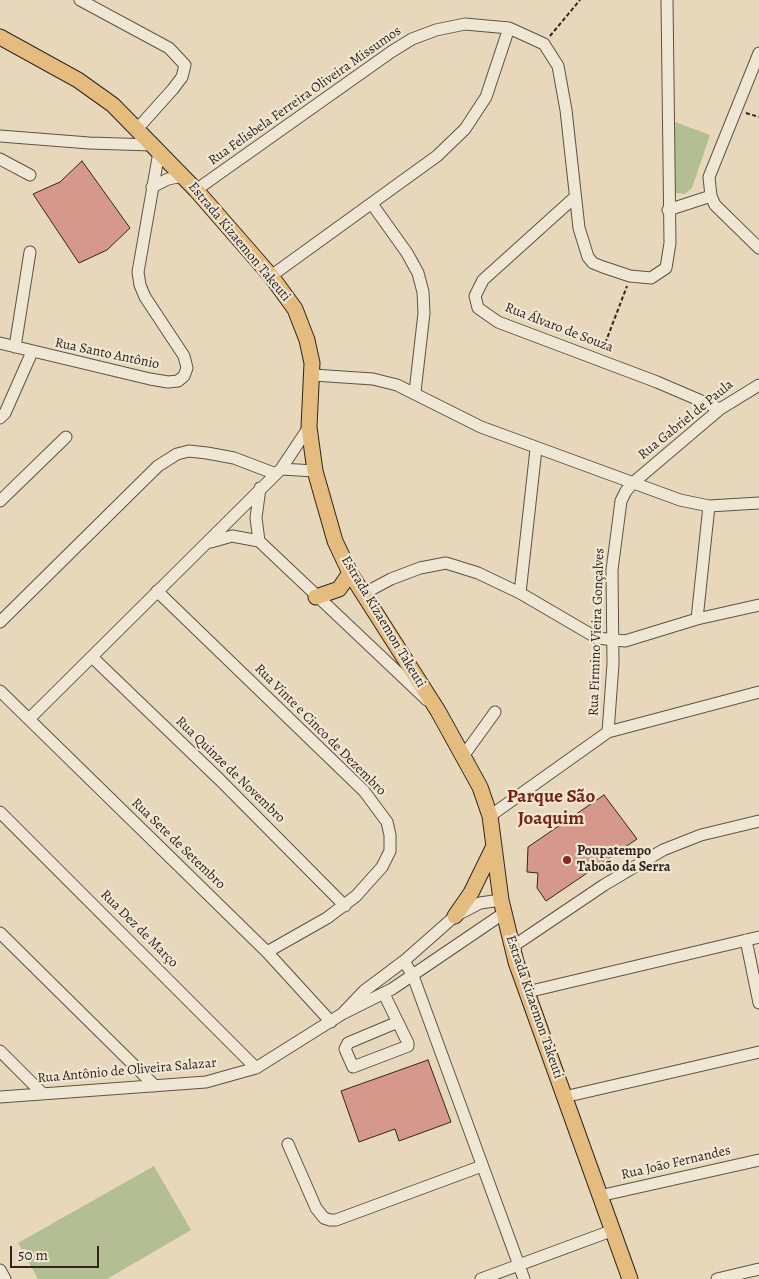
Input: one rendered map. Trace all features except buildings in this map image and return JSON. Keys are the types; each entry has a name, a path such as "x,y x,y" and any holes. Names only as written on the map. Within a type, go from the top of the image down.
{"main road":[{"name":"Estrada Kizaemon Takeuti","path":"0,37 98,93 138,128 196,190 271,276 291,303 301,321 307,340 313,375 309,427 315,472 335,541 350,573 438,711 464,755 480,788 490,816 503,906 512,947 611,1231 630,1279"},
{"path":"316,597 339,589 350,573"},
{"path":"455,916 471,893 494,846"}],"street":[{"path":"80,0 169,48 185,65 182,77 173,90 138,128"},
{"path":"544,44 558,66 563,86 579,228 588,257 593,263 602,268 630,276 651,278 666,268 670,243 668,210 667,0"},
{"name":"Rua Felisbela Ferreira Oliveira Missumos","path":"196,190 412,39 436,30 465,24 509,28 544,44"},
{"path":"271,276 437,156 465,129 486,97 509,28"},
{"path":"759,53 709,177 711,196 723,215 759,248"},
{"path":"0,136 156,148"},
{"name":"Rua Santo Antônio","path":"0,343 32,352 168,382 178,381 184,376 187,368 184,356 145,297 140,285 138,272 152,187 156,148"},
{"path":"0,159 30,175"},
{"path":"152,187 168,179 183,176"},
{"path":"668,210 711,196"},
{"name":"Rua Álvaro de Souza","path":"575,197 483,280 476,291 476,303 485,315 498,322 720,409"},
{"path":"372,204 407,254 418,273 423,292 424,314 415,392"},
{"path":"15,347 30,252"},
{"path":"0,418 5,413 32,352"},
{"path":"313,375 373,379 415,392 444,410 536,449 634,482 680,500 709,506 759,503"},
{"name":"Rua Gabriel de Paula","path":"634,482 720,409 759,385"},
{"path":"29,718 279,471 309,427"},
{"path":"0,502 66,437"},
{"path":"520,593 536,449"},
{"path":"0,622 158,466 177,454 189,451 207,452 279,471 315,472"},
{"name":"Rua Firmino Vieira Gonçalves","path":"490,816 608,732 613,664 611,641 612,570 621,501 626,491 634,482"},
{"path":"259,541 256,518 260,488"},
{"path":"697,619 709,506"},
{"path":"209,542 232,536 259,541 438,711"},
{"path":"363,594 391,579 420,568 446,564 478,573 520,593 597,638 611,641 625,641 697,619 759,605"},
{"name":"Rua Vinte e Cinco de Dezembro","path":"157,591 364,791 387,822 390,835 390,851 382,867 345,906 267,952"},
{"name":"Rua Quinze de Novembro","path":"92,657 220,780 345,906"},
{"name":"Rua Sete de Setembro","path":"0,691 267,952 331,1022"},
{"path":"608,732 759,692"},
{"path":"464,755 495,712"},
{"name":"Rua Dez de Março","path":"0,812 256,1068"},
{"path":"512,947 604,885 663,850 701,835 759,821"},
{"name":"Rua Antônio de Oliveira Salazar","path":"0,1097 18,1094 43,1094 206,1082 256,1068 342,1014 364,991 404,961 455,916 480,903 503,906"},
{"name":"Rua Antônio de Oliveira Salazar","path":"342,1014 384,994 413,976 503,906"},
{"path":"0,933 155,1086"},
{"path":"527,992 759,937"},
{"path":"746,940 759,1003"},
{"path":"404,961 413,976 524,1279"},
{"path":"384,994 398,1022 408,1046 353,1067 345,1048 348,1043 398,1022"},
{"path":"0,1051 43,1094"},
{"path":"564,1097 759,1052"},
{"name":"Rua Antônio de Oliveira Salazar","path":"0,1090 18,1094"},
{"path":"288,1144 316,1208 324,1218 330,1220 336,1220 482,1166"},
{"name":"Rua João Fernandes","path":"600,1196 759,1160"},
{"path":"480,1279 611,1231"},
{"path":"0,1270 6,1279"},
{"path":"717,1279 755,1273"}],"path":[{"path":"544,44 580,0"},
{"path":"599,360 630,276"}],"green space":[{"path":"670,120 710,135 692,188 685,194 676,193 671,187"},
{"path":"154,1166 191,1230 107,1279 38,1279 18,1243"}],"place":[{"name":"Poupatempo Taboão da Serra","path":"567,860"}],"district":[{"name":"Parque São Joaquim","path":"551,808"}]}
